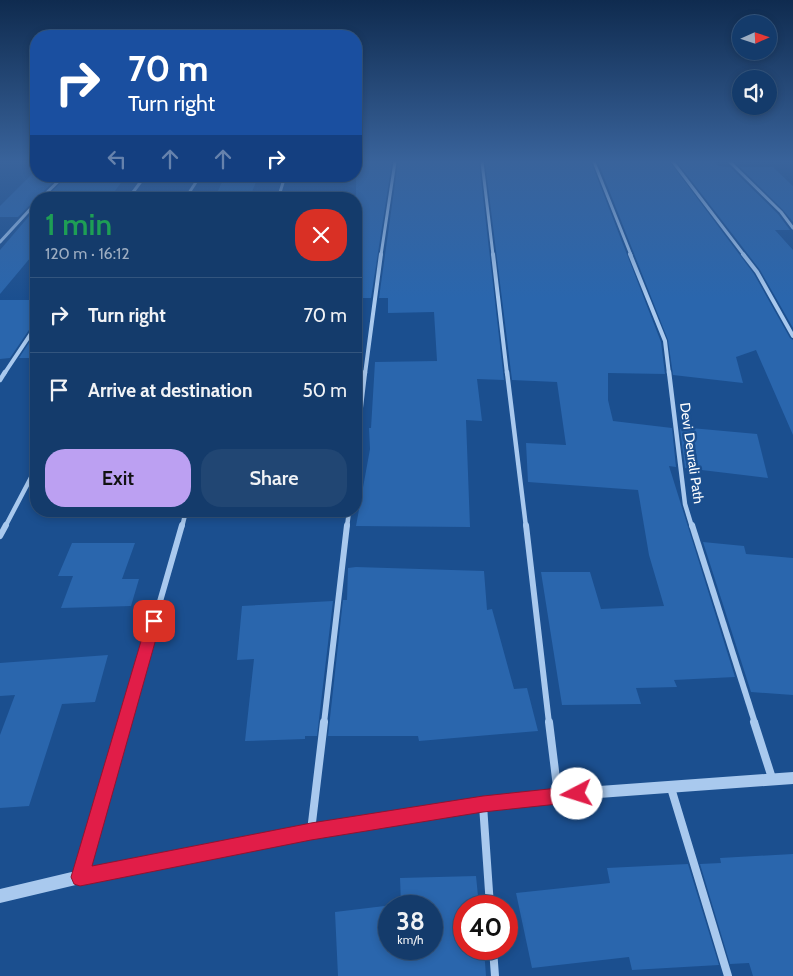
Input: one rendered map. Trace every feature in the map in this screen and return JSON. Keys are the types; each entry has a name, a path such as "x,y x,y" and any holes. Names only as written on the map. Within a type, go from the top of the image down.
{"street":[{"path":"362,399 388,208"},
{"path":"487,208 558,795"},
{"name":"Devi Deurali Path","path":"612,208 665,341 685,504 772,779"},
{"path":"708,208 757,272 793,336"},
{"path":"776,208 793,228"},
{"path":"0,242 30,210"},
{"path":"0,380 30,335"},
{"path":"0,536 30,479"},
{"path":"80,877 184,517"},
{"path":"311,831 348,517"},
{"path":"0,896 80,877 311,831 483,804 558,795 793,778"},
{"path":"671,788 728,976"},
{"path":"483,804 489,895"},
{"path":"494,960 495,976"}],"building":[{"path":"0,208 27,208 18,217 0,217"},
{"path":"362,208 385,208 371,298 362,298"},
{"path":"392,208 484,208 504,380 477,379 482,421 466,420 470,527 356,526 358,517 362,517 362,493 370,449 369,428 371,428 375,362 437,361 434,312 388,313 388,298 379,298"},
{"path":"491,208 609,208 661,342 665,374 608,373 608,400 613,421 672,428 676,467 669,466 735,677 674,680 677,687 636,688 641,704 562,705 541,572 590,572 601,609 664,606 649,555 638,490 528,482 526,443 566,445 557,382 512,380"},
{"path":"616,208 704,208 754,274 790,338 793,340 793,435 756,350 736,357 743,383 673,375 668,340"},
{"path":"712,208 771,208 790,230 775,230 793,250 793,328 760,270"},
{"path":"781,208 793,208 793,222"},
{"path":"30,215 30,258 0,294 0,250"},
{"path":"0,300 30,300 30,328 10,358 0,359"},
{"path":"30,341 30,358 19,358"},
{"path":"691,428 757,434 768,478 685,468 680,429 691,430"},
{"path":"703,542 744,546 746,554 793,558 793,695 751,692"},
{"path":"72,543 135,543 122,579 139,579 131,606 61,608 73,576 58,576"},
{"path":"348,568 484,571 487,610 492,609 514,689 527,688 538,731 419,741 418,736 328,736 343,600 347,600"},
{"path":"333,601 317,736 305,736 305,739 245,741 254,659 237,660 242,606"},
{"path":"108,655 95,702 62,704 29,806 0,808 0,735 15,695 0,696 0,663"},
{"path":"793,854 793,976 753,976 749,963 730,964 700,864 721,863 720,858"},
{"path":"688,864 719,965 632,970 629,957 532,968 518,895 516,893 610,883 607,868"},
{"path":"476,876 478,895 453,895 453,960 485,960 486,976 338,976 335,912 378,907 378,960 443,960 443,895 401,895 400,878"}],"route":[{"path":"154,621 80,877 311,831 483,804 577,794"}]}
